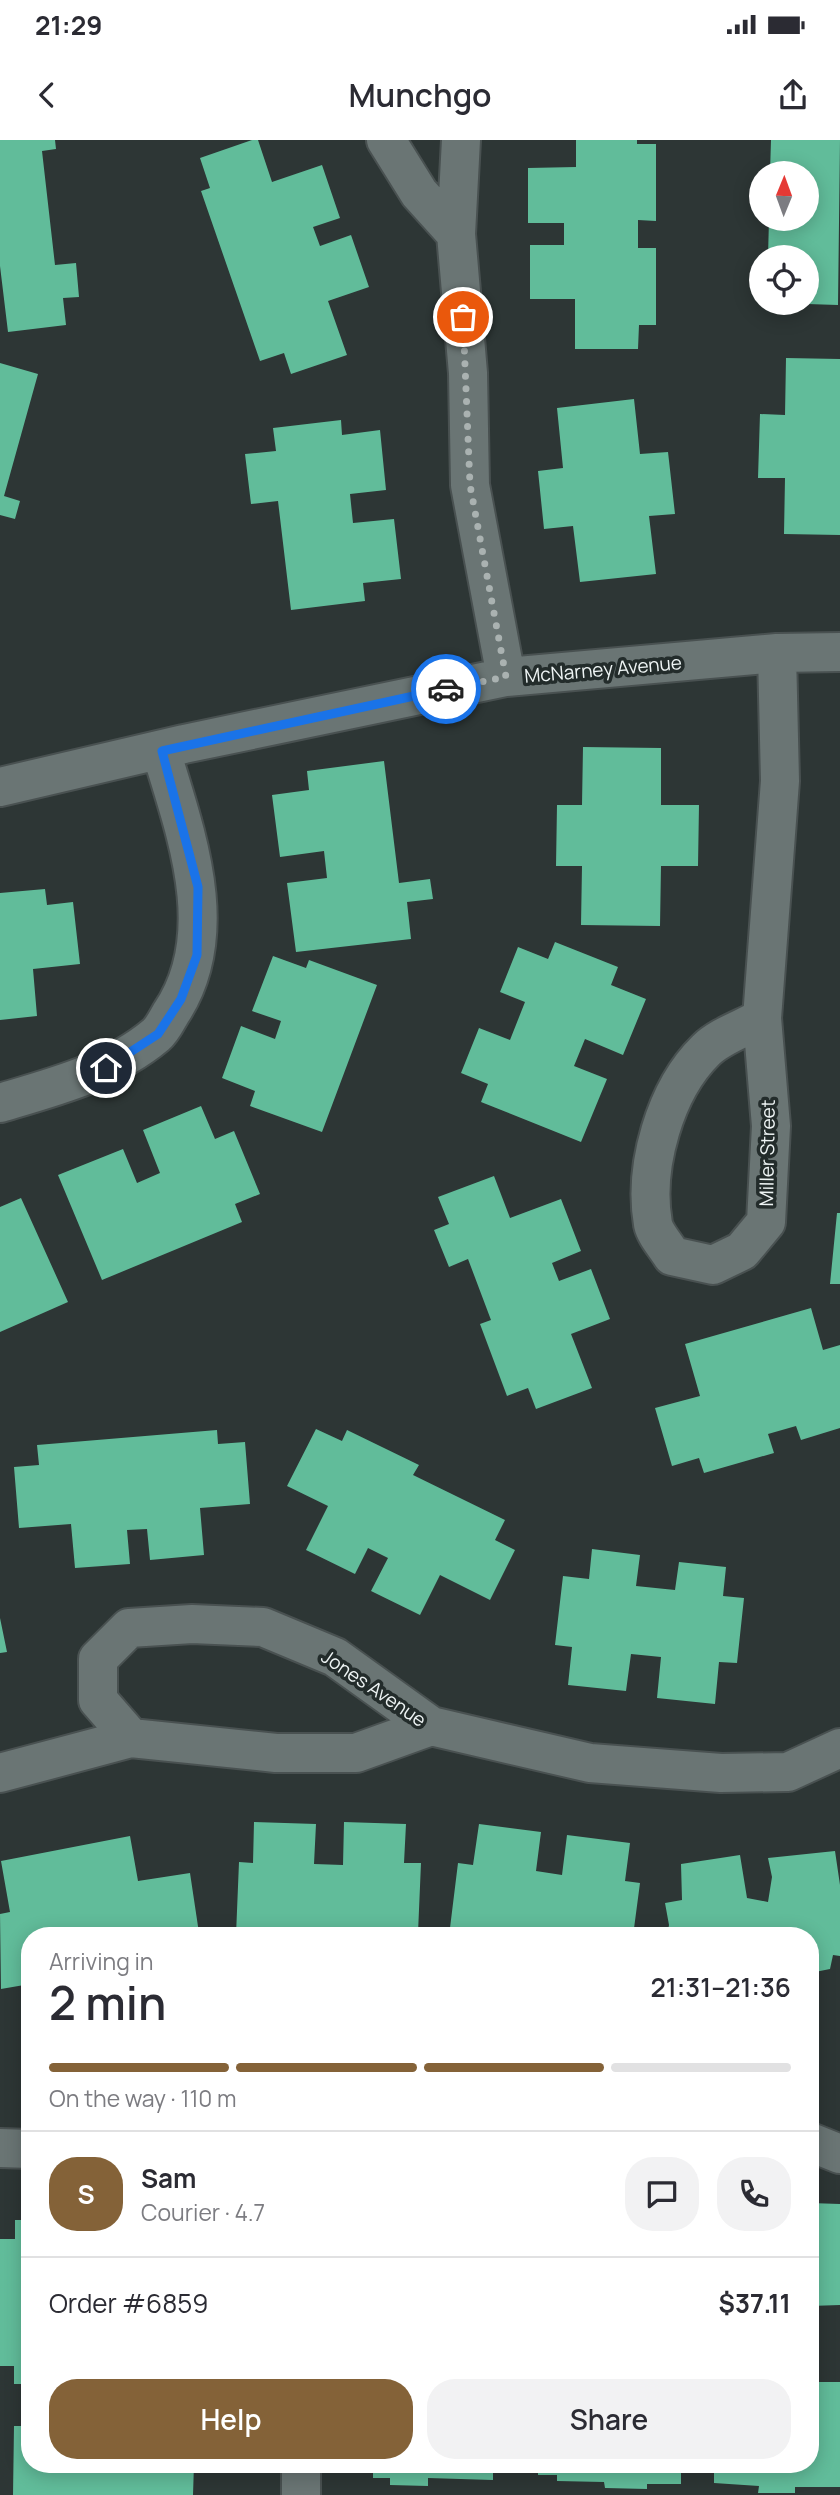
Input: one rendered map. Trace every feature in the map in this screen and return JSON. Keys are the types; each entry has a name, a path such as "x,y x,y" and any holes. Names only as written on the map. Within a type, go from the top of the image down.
{"street":[{"path":"386,140 419,193 456,234"},
{"path":"461,140 456,234 468,373 470,485 506,677"},
{"name":"McNarney Avenue","path":"0,788 506,677 777,653 840,652"},
{"name":"Miller Street","path":"762,1018 708,1049 679,1084 662,1130 651,1181 653,1226 672,1256 713,1265 742,1251 766,1222 771,1126 762,1018 780,781 777,653"},
{"path":"0,1103 106,1068 158,1034 181,999 197,955 198,887 162,751"},
{"name":"Jones Avenue","path":"131,1738 98,1700 99,1659 129,1628 192,1624 263,1627 335,1657 431,1726 590,1763 721,1773 788,1772 840,1748"},
{"path":"0,1773 131,1738 276,1753 356,1753 431,1726"},
{"path":"819,2146 840,2154"},
{"path":"0,2148 21,2149"},
{"path":"301,2495 302,2473"}],"building":[{"path":"0,140 55,140 56,149 42,151 55,265 76,263 79,297 63,298 66,325 8,332 0,266"},
{"path":"258,140 272,182 322,165 340,218 313,227 320,246 351,235 369,287 328,301 347,355 291,374 284,353 260,361 201,191 210,188 200,158"},
{"path":"576,140 637,140 637,144 656,144 656,221 638,220 638,248 656,248 656,325 639,325 638,349 575,349 575,299 530,299 530,245 564,245 564,223 528,223 528,168 576,167"},
{"path":"771,140 840,140 838,305 819,304 819,245 768,245 769,231 819,231 819,161 770,161"},
{"path":"786,358 840,359 840,535 784,534 785,478 758,478 760,414 785,415"},
{"path":"0,363 38,374 4,496 20,501 15,519 0,515"},
{"path":"634,399 640,454 668,452 675,514 649,516 656,574 580,582 573,526 544,529 538,471 563,468 557,408"},
{"path":"341,420 342,435 380,430 386,490 350,494 353,523 394,519 401,579 363,583 365,601 291,610 278,501 251,504 245,454 276,451 273,428"},
{"path":"583,747 661,748 661,805 699,805 698,866 661,866 660,926 581,925 582,866 556,866 557,805 582,805"},
{"path":"384,761 399,883 430,879 433,899 407,902 411,939 296,952 287,883 327,878 324,851 280,857 272,795 309,790 307,771"},
{"path":"45,889 47,905 73,902 80,964 33,969 37,1016 0,1020 0,893"},
{"path":"555,942 618,967 611,985 646,999 623,1055 585,1039 574,1066 607,1079 581,1142 481,1102 488,1084 461,1073 479,1028 510,1040 525,1002 500,992 518,947 548,959"},
{"path":"273,956 306,968 309,960 377,985 322,1132 250,1106 255,1091 222,1078 241,1026 275,1039 281,1021 252,1011"},
{"path":"201,1106 215,1139 234,1131 260,1194 235,1204 242,1222 102,1280 58,1175 123,1149 137,1183 160,1173 143,1130"},
{"path":"494,1176 510,1218 561,1199 581,1251 552,1263 559,1281 591,1269 610,1319 571,1334 592,1388 536,1409 528,1388 507,1396 480,1324 491,1320 468,1259 449,1267 434,1230 449,1224 438,1197"},
{"path":"21,1198 68,1302 0,1332 0,1207"},
{"path":"837,1213 840,1213 840,1284 830,1284"},
{"path":"811,1308 823,1350 840,1345 840,1428 801,1440 796,1426 768,1434 774,1453 704,1473 699,1458 672,1466 655,1408 700,1396 685,1344"},
{"path":"316,1429 342,1441 347,1430 419,1465 413,1475 505,1520 495,1540 515,1550 490,1600 440,1575 420,1615 371,1591 388,1558 368,1548 355,1574 306,1550 328,1506 287,1486"},
{"path":"217,1430 218,1444 245,1442 250,1504 200,1508 204,1555 150,1560 147,1529 127,1530 130,1564 75,1568 71,1524 19,1528 14,1467 39,1465 37,1445"},
{"path":"592,1549 640,1555 636,1586 675,1590 679,1562 726,1567 723,1596 744,1598 737,1663 719,1662 715,1704 657,1698 661,1657 631,1654 626,1691 568,1685 572,1647 555,1645 563,1576 589,1579"},
{"path":"0,1618 7,1652 0,1653"},
{"path":"254,1822 316,1824 314,1864 343,1865 344,1822 406,1824 404,1863 421,1863 418,1927 236,1927 239,1862 253,1863"},
{"path":"479,1824 541,1832 536,1871 562,1875 567,1835 630,1843 625,1881 640,1883 634,1927 450,1927 458,1863 473,1865"},
{"path":"130,1836 138,1881 190,1873 198,1927 21,1927 21,1986 1,1989 0,1914 10,1912 1,1861"},
{"path":"835,1851 840,1885 840,1956 833,1955 830,1969 819,1971 819,1927 669,1927 665,1903 682,1900 681,1864 740,1855 747,1898 768,1902 772,1877 768,1858"},
{"path":"819,2203 840,2204 840,2305 819,2306"},
{"path":"15,2220 21,2220 21,2384 14,2384 14,2366 0,2366 0,2239 15,2239"},
{"path":"819,2382 840,2382 840,2487 795,2487 795,2493 758,2493 759,2486 714,2483 714,2473 819,2473"},
{"path":"14,2426 21,2426 21,2473 194,2473 193,2495 13,2495"},
{"path":"373,2473 493,2473 493,2480 428,2478 428,2486 390,2485 390,2478 373,2478"},
{"path":"681,2473 681,2484 647,2484 647,2489 605,2488 604,2482 557,2481 557,2475 538,2475"}],"way so far":[{"path":"446,689 506,677 502,643 470,485 468,373 463,317"}],"route":[{"path":"106,1068 158,1034 181,999 197,955 198,887 162,751 184,744 446,689"}]}
